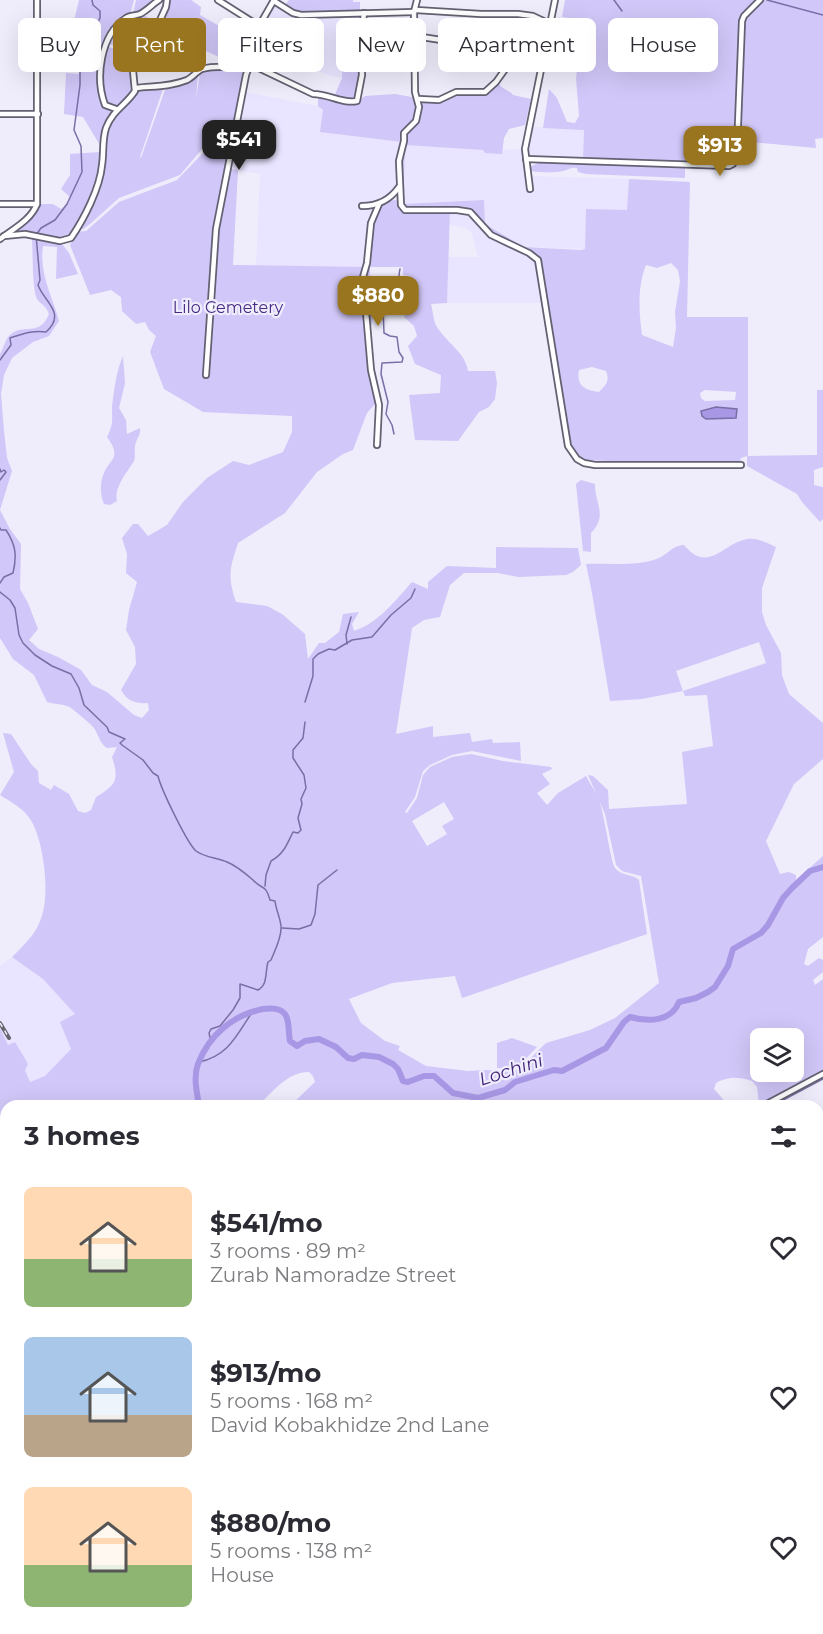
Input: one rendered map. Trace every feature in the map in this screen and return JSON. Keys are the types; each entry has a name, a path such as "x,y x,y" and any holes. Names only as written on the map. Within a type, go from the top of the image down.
{"street":[{"path":"2,237 28,218 34,212 37,204 37,0"},
{"path":"116,110 105,105 102,96 100,76 105,45 126,18 139,14 159,0"},
{"path":"2,237 25,234 60,241 71,238 88,210 99,179 103,164 105,130 116,110 131,97 136,88 131,50 135,44 156,28 167,0"},
{"path":"218,0 246,18"},
{"path":"415,18 417,0"},
{"path":"551,18 555,0"},
{"path":"526,159 722,166 733,164 737,150 742,21 760,0"},
{"path":"264,18 274,1 293,13 301,15 415,11 518,14 537,18"},
{"path":"267,72 313,94 323,94 349,103 357,102 362,75 360,30 362,30 364,13"},
{"path":"136,88 171,85 186,80 204,69 218,66"},
{"path":"206,375 216,229 247,72"},
{"path":"415,72 415,92 419,107 416,121 404,133 399,161 400,205 405,210 470,212 490,235 529,253 538,260 568,446 577,459 595,465 741,465"},
{"path":"418,99 439,100 456,92 485,92 502,72"},
{"path":"530,189 526,139 540,72"},
{"path":"0,114 38,114"},
{"path":"362,206 379,204 394,194 399,187"},
{"path":"0,204 37,204"},
{"path":"377,445 379,405 371,370 363,277 368,256 371,223 379,204"},
{"path":"774,1100 823,1074"}],"shaded area":[{"path":"273,6 290,13 343,15 343,18 336,18 336,72 342,72 342,78 320,72 324,72 324,18 267,18"},
{"path":"245,92 318,106 323,110 321,132 402,142 400,153 395,160 397,183 394,190 372,211 363,267 256,266 260,174 231,169"},
{"path":"530,127 584,129 583,160 527,157 526,148"},
{"path":"405,145 483,150 502,154 502,150 523,149 530,192 533,176 629,179 627,210 586,210 585,249 524,247 485,224 484,200 402,204"},
{"path":"450,210 468,212 489,236 536,261 543,303 447,303 448,257 478,257 472,234 466,228 450,225"},
{"path":"716,407 737,409 736,418 706,419 702,416 701,411"},
{"path":"12,957 43,979 76,1014 71,1049 45,1076 30,1082 0,1028 0,966"}],"green space":[{"path":"79,0 134,0 130,14 126,18 113,18 113,32 110,35 101,68 101,18 75,18"},
{"path":"136,0 157,0 141,14 149,18 129,18 133,15"},
{"path":"171,0 191,0 201,7 200,15 205,18 162,18"},
{"path":"289,0 353,0 353,2 360,2 360,11 298,12 285,5"},
{"path":"565,0 823,0 823,138 815,139 816,148 739,141 744,21 755,3 740,17 735,150 732,161 712,161 706,164 583,160 584,130 543,128 549,89 557,98 567,122 575,123 579,116 577,72 596,72 596,18 562,17"},
{"path":"343,15 360,15 360,18 343,18"},
{"path":"206,18 218,25 218,56 206,51"},
{"path":"113,34 113,45 107,44"},
{"path":"107,47 113,48 113,72 132,72 134,91 115,108 106,104 102,90"},
{"path":"211,70 245,72 235,128 202,149 180,175 119,198 90,224 77,230 103,173 106,130 110,121 138,90 163,89 141,158 166,87 198,74 196,99 200,73"},
{"path":"79,72 100,72 104,106 112,111 104,130 100,172 87,210 70,237 65,240 24,232 10,233 30,219 40,204 53,204 61,209 69,202 70,197 61,189 70,175 70,154 100,152 101,147 83,117 64,114 66,73 79,74"},
{"path":"342,72 361,72 358,92 354,101 334,97"},
{"path":"498,83 513,95 531,99 525,125 509,129 504,138 502,154 485,153 483,150 405,145 403,204 484,200 485,224 524,247 581,250 585,249 586,209 627,210 629,179 690,182 687,317 748,317 748,456 817,455 817,390 823,390 823,467 814,470 814,485 823,487 823,519 820,522 797,494 747,466 747,456 741,458 740,463 680,464 577,458 570,445 539,256 493,235 475,212 467,208 405,207 402,204 402,177 406,131 419,120 420,101 440,101 457,93 486,92","holes":["671,263 678,270 680,281 673,347 642,335 640,309 641,282 646,265 657,268","592,367 606,371 607,383 599,392 590,390 580,383 579,370","705,390 736,392 735,400 705,401 701,398 700,393"]},
{"path":"395,94 417,98 415,121 404,128 402,142 320,132 323,110 318,106 318,97 354,104 365,96"},
{"name":"Lilo Cemetery","path":"234,132 214,229 212,253 217,252 217,228 231,169 238,170 233,265 366,267 374,219 379,208 385,203 396,200 403,211 410,212 450,210 447,303 431,304 435,322 441,333 463,358 468,371 495,371 497,383 495,399 489,407 479,412 458,441 415,440 409,395 440,393 441,375 415,364 408,346 417,336 414,326 404,317 415,285 410,276 403,275 403,267 370,267 370,295 374,305 372,325 369,325 372,363 377,381 375,404 367,413 353,450 343,454 317,472 285,513 238,543 231,572 231,585 236,602 267,606 282,614 305,634 308,659 319,643 325,643 339,632 343,614 359,612 352,624 354,631 363,627 386,611 412,582 428,589 428,582 447,566 496,568 496,547 578,548 581,565 566,575 518,577 498,573 464,573 450,585 440,617 424,620 412,628 396,734 433,726 433,737 470,733 472,742 492,739 493,743 520,742 521,761 472,751 452,755 430,765 423,771 415,797 405,812 407,813 417,798 423,775 430,767 452,757 471,754 551,767 552,769 542,774 550,784 537,793 547,805 558,793 586,776 596,794 588,775 593,776 608,790 609,809 687,804 682,752 713,746 707,695 685,696 683,691 642,699 610,701 586,564 641,563 659,558 680,545 684,545 701,557 709,557 739,541 748,539 759,540 776,547 762,588 762,612 766,625 781,653 782,675 789,694 823,723 823,759 794,784 766,841 780,874 789,872 796,875 796,880 823,856 823,937 808,949 804,964 808,966 819,958 823,960 823,972 813,980 815,985 823,979 823,1071 804,1081 804,1028 750,1028 750,1081 734,1078 716,1083 714,1089 724,1100 296,1100 315,1082 309,1072 294,1075 275,1088 264,1100 0,1100 0,1028 8,1045 15,1042 28,1064 25,1070 30,1082 45,1076 71,1049 60,1022 75,1014 43,979 12,957 38,926 45,898 45,871 40,843 32,822 22,810 0,795 14,772 3,733 11,734 38,771 39,783 51,790 54,785 69,794 78,811 85,813 91,810 96,797 114,782 116,772 112,757 117,747 104,746 92,726 69,707 47,702 34,675 13,659 0,638 0,510 21,544 20,589 38,629 29,640 39,649 81,670 92,685 107,692 134,715 142,718 149,710 148,703 132,701 121,690 136,664 135,647 126,630 137,582 126,573 127,554 122,538 133,524 138,524 148,536 167,525 183,502 207,478 233,461 249,465 283,452 292,432 292,416 203,412 164,389 150,352 156,336 145,322 136,324 122,311 121,297 111,290 90,295 70,245 76,232 86,231 119,202 177,180 202,154","holes":["759,642 766,663 683,691 676,671","599,801 605,814 616,865 622,871 641,876 659,983 615,1018 590,1030 546,1043 519,1069 468,1071 426,1066 398,1050 400,1046 385,1041 361,1023 349,999 392,983 455,976 462,998 647,934 639,880 615,868","444,802 454,819 442,826 447,834 427,846 412,821"]},
{"path":"540,162 685,166 685,178 586,174 578,172 577,168 560,172 529,170 530,167"},
{"path":"34,236 62,244 69,253 78,274 56,279 57,247 43,246 44,275 59,321 49,336 33,342 12,358 4,375 1,394 4,431 7,458 12,471 0,510 0,354 9,336 19,330 41,326 49,314 35,294 32,239"},
{"path":"123,356 125,383 119,408 126,420 127,434 140,428 140,430 135,446 134,461 119,485 117,501 110,505 104,504 101,485 103,475 114,455 113,446 107,437 112,422 116,377"},
{"path":"581,480 595,484 600,515 591,533 591,552 583,551 576,484"},
{"path":"512,1038 537,1047 518,1067 514,1069 497,1068 497,1043"},
{"path":"753,1082 802,1082 767,1100 759,1100 757,1087"}],"waterway":[{"path":"0,360 11,345 10,338 32,332 46,332 54,319 52,308 38,285 40,280 36,235 41,228 55,220 67,204 82,172 81,146 74,130 80,85 80,62 100,18 100,11 93,5 92,0"},
{"path":"614,0 622,11"},
{"path":"767,0 823,15"},
{"path":"394,434 386,414 388,402 381,374 382,363 402,362 403,358 399,352 397,337 384,333 383,308 398,305 400,269"},
{"path":"0,469 1,472 4,470 6,472 0,480"},
{"path":"0,528 6,530 9,535 15,556 13,573 4,577 0,583"},
{"path":"305,702 313,676 313,659 318,654 329,649 335,650 352,640 372,637 391,615 411,598 415,589"},
{"path":"0,592 10,600 15,608 19,635 23,643 35,655 52,666 71,674 79,688 84,705 107,727 109,732 125,739 120,743 143,760 158,776 175,815 196,851 238,868 265,889 270,900 275,901 281,930 278,943 268,962 263,985 258,990 240,984 240,998 220,1026 211,1029 209,1033 211,1042"},
{"path":"347,644 346,635 351,617"},
{"path":"265,886 271,861 282,852 293,832 298,833 301,830 298,818 301,799 306,788 304,775 293,758 293,750 303,738 305,722"},
{"name":"Lochini","path":"198,1100 196,1085 198,1064 215,1035 242,1016 272,1008 278,1009 287,1017 290,1041 297,1046 305,1041 319,1039 336,1047 348,1058 354,1059 362,1055 379,1057 393,1064 403,1081 434,1076 453,1093 478,1098 505,1090 515,1082 554,1070 562,1071 606,1048 630,1017 644,1020 665,1017 675,1009 679,1002 696,998 715,987 728,966 733,949 761,933 792,888 810,871 823,867"},
{"path":"282,928 299,929 311,925 315,914 318,885 337,870"},
{"path":"199,1062 218,1055 225,1049 237,1036 253,1011"},
{"path":"783,1100 823,1079"}],"railway":[{"path":"0,1023 9,1038"}]}
